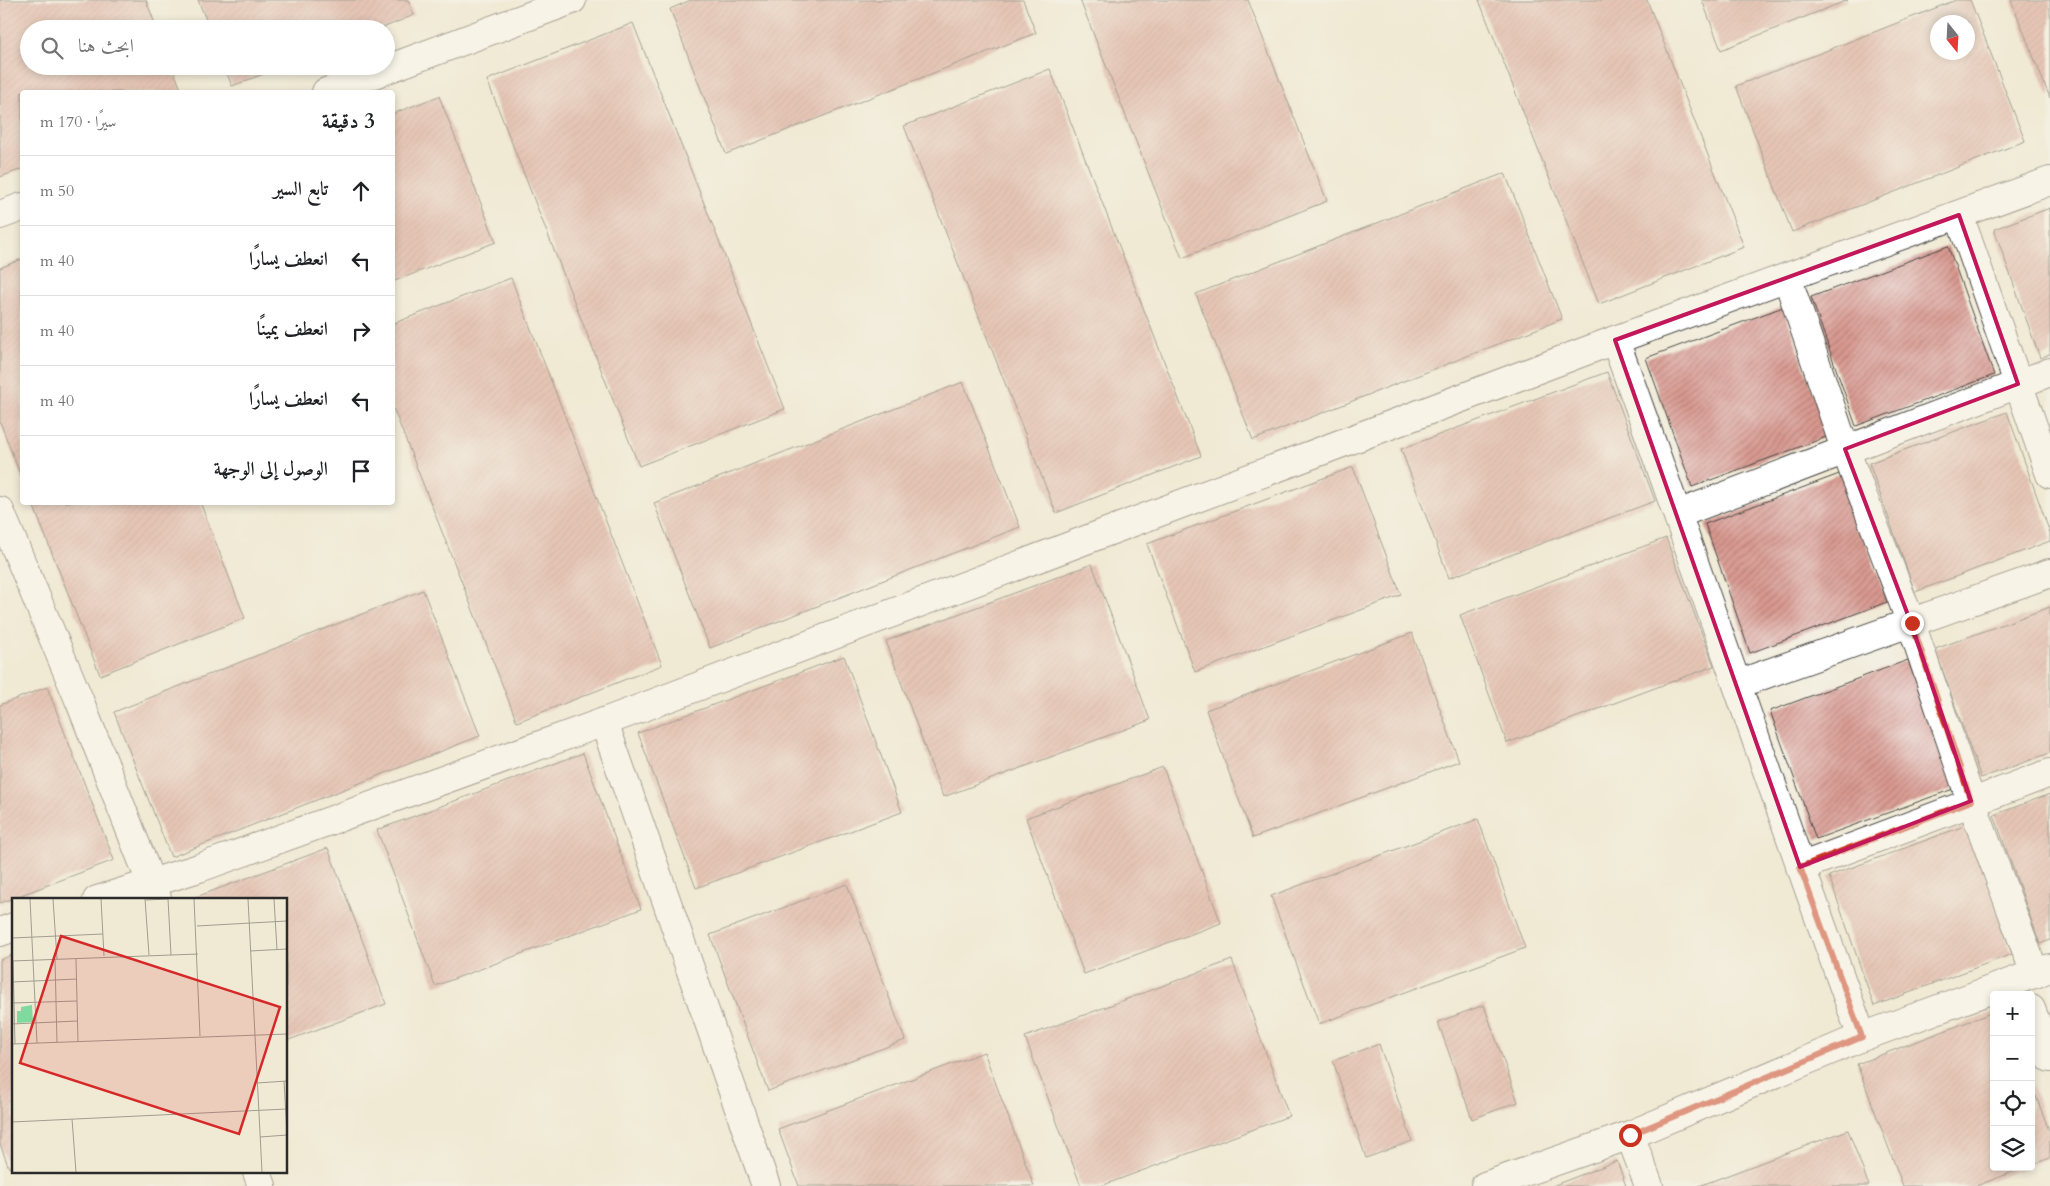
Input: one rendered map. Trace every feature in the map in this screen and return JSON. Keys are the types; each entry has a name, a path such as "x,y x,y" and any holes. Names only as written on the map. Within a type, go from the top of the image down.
{"street":[{"path":"395,66 572,0"},
{"path":"331,90 371,75"},
{"path":"110,898 154,891 199,868 604,722 1614,340 2050,181"},
{"path":"0,215 20,208"},
{"path":"1959,215 2050,474"},
{"path":"1485,1186 1630,1135 1862,1037 2033,979 1912,623 1845,449 1786,277"},
{"path":"1614,340 1678,514 1800,867 1862,1037"},
{"path":"1678,514 2050,372"},
{"path":"0,511 80,702 154,891"},
{"path":"1738,684 2050,573"},
{"path":"604,722 766,1186"},
{"path":"1800,867 1971,801 2050,773"},
{"path":"0,932 12,928"},
{"path":"2035,1019 2050,1058"},
{"path":"1630,1135 1649,1186"},
{"path":"258,1174 262,1186"}],"highlighted area":[{"path":"1959,215 2018,384 1845,449 1911,623 1971,801 1800,867 1615,340"}],"building":[{"path":"0,0 146,0 154,20 20,20 20,75 175,75 181,90 20,90 20,170 0,177"},
{"path":"198,0 408,0 414,15 395,23 395,20 206,20"},
{"path":"691,0 1023,0 1036,33 726,154 670,9"},
{"path":"1080,0 1248,0 1327,201 1182,258"},
{"path":"1479,0 1647,0 1744,247 1599,304"},
{"path":"1702,0 1848,0 1721,50"},
{"path":"1956,0 1970,0 2025,141 1792,232 1736,86"},
{"path":"2011,0 2050,0 2050,98"},
{"path":"633,23 785,409 639,466 487,80"},
{"path":"1050,69 1201,456 1056,513 904,126"},
{"path":"228,75 261,75 232,86"},
{"path":"439,96 496,242 395,281 395,113"},
{"path":"1505,173 1562,319 1253,440 1196,294"},
{"path":"2050,208 2050,354 2040,358 1994,229"},
{"path":"1948,246 1994,375 1856,426 1811,297"},
{"path":"20,260 20,474 0,422 0,268"},
{"path":"511,278 662,665 517,722 395,413 395,323"},
{"path":"1783,307 1829,436 1692,487 1646,358"},
{"path":"1607,372 1655,501 1449,578 1401,449"},
{"path":"963,382 1020,527 710,648 654,503"},
{"path":"2007,412 2050,533 2050,541 1915,592 1869,463"},
{"path":"1353,467 1401,595 1195,672 1147,544"},
{"path":"1842,473 1887,602 1750,653 1705,524"},
{"path":"33,505 201,505 245,618 100,675"},
{"path":"1666,538 1714,666 1507,743 1460,615"},
{"path":"1092,564 1150,720 943,797 886,641"},
{"path":"423,590 480,736 171,857 114,712"},
{"path":"2050,607 2050,753 1981,778 1935,649"},
{"path":"1412,633 1459,761 1253,838 1206,710"},
{"path":"844,656 902,812 696,888 638,733"},
{"path":"1908,660 1953,789 1816,839 1770,711"},
{"path":"47,687 114,860 0,903 0,705"},
{"path":"583,753 641,909 435,986 377,830"},
{"path":"1163,767 1221,923 1084,974 1026,818"},
{"path":"2050,794 2050,940 2040,944 1994,815"},
{"path":"1478,819 1525,948 1319,1024 1271,896"},
{"path":"1967,825 2012,954 1874,1006 1829,876"},
{"path":"328,848 386,1004 288,1040 288,898 193,898"},
{"path":"847,884 905,1040 768,1091 710,935"},
{"path":"12,955 12,1167 9,1168 0,1144 0,960"},
{"path":"1232,960 1289,1116 1101,1186 1081,1186 1025,1037"},
{"path":"1484,1005 1518,1102 1472,1119 1438,1022"},
{"path":"1990,1014 1990,1171 2015,1171 1976,1186 1903,1186 1857,1064"},
{"path":"1379,1044 1412,1141 1366,1158 1333,1061"},
{"path":"984,1052 1034,1186 799,1186 778,1129"},
{"path":"2035,1094 2050,1133 2050,1158 2035,1164"},
{"path":"1848,1130 1869,1186 1699,1186"},
{"path":"1617,1161 1626,1186 1552,1186"}],"route":[{"path":"1630,1135 1862,1037 1800,867 1971,801 1912,623"}]}
